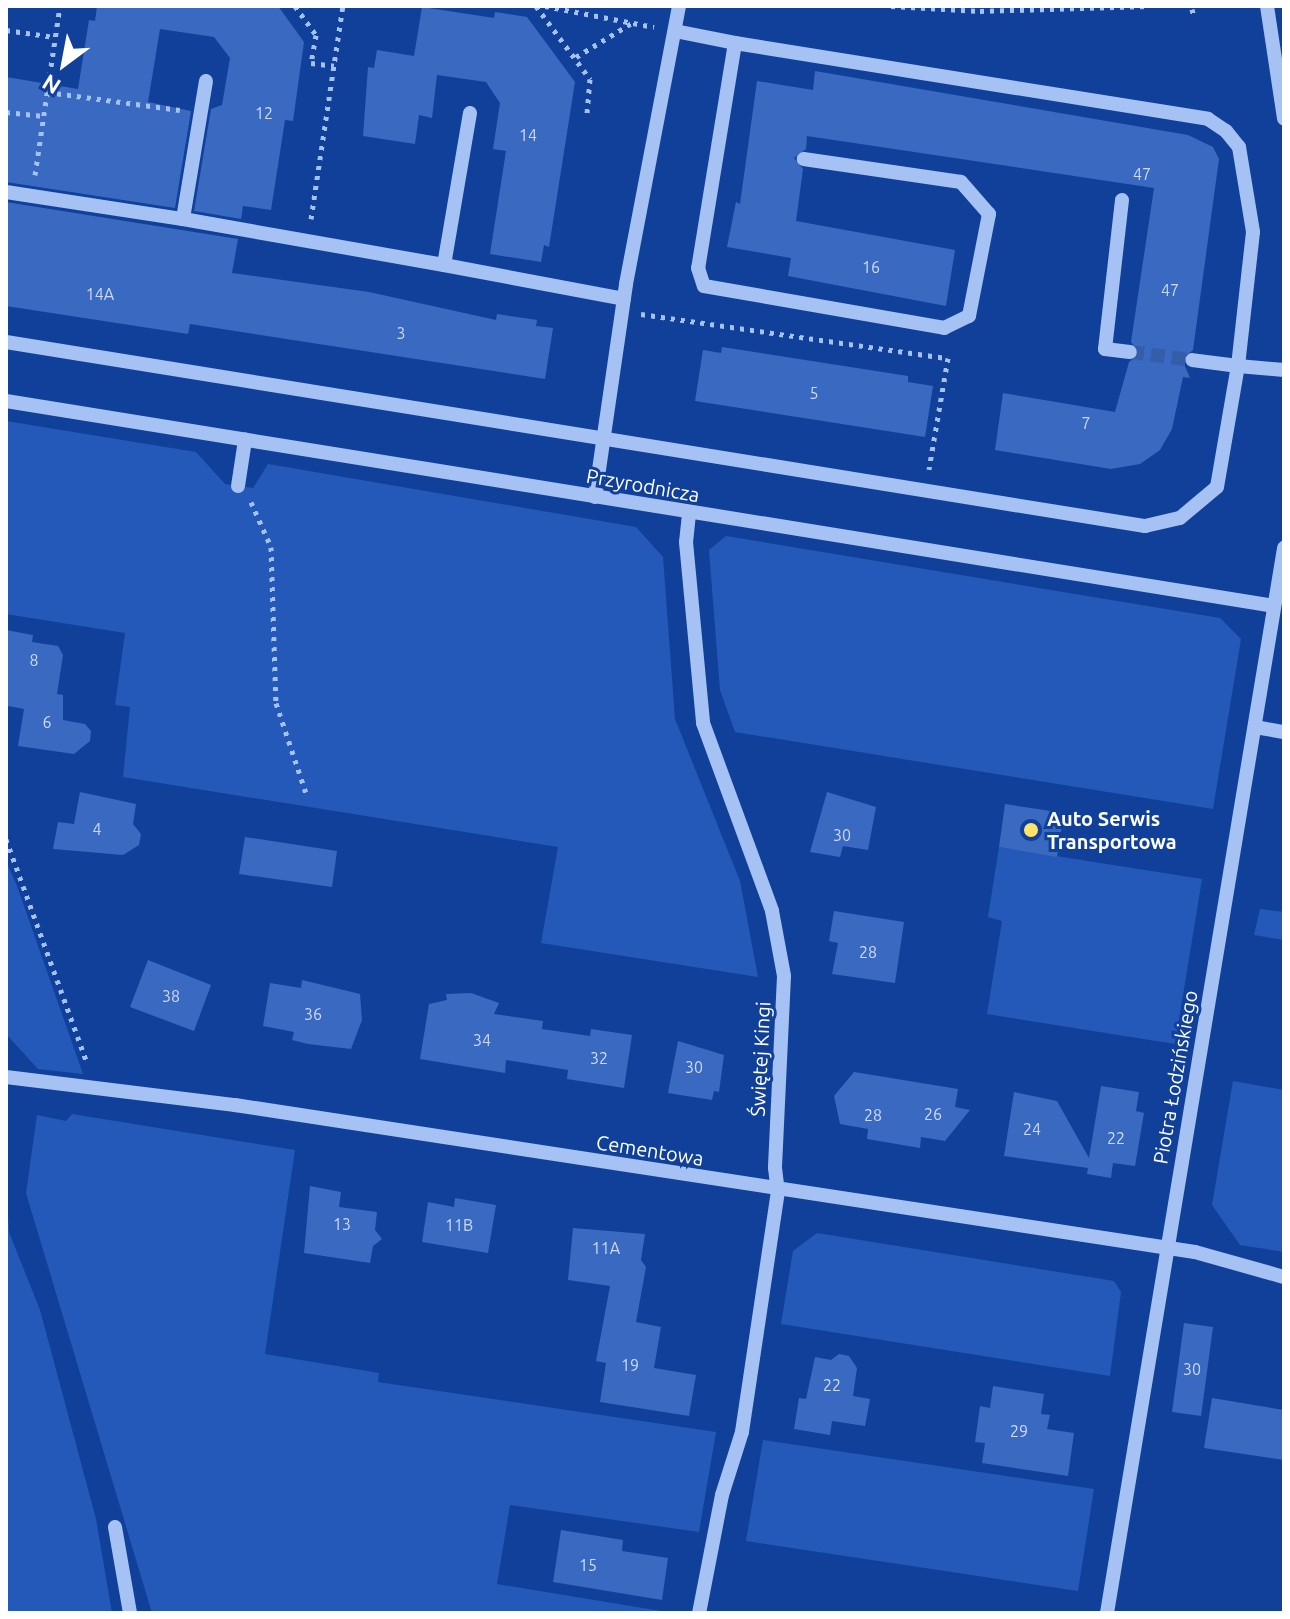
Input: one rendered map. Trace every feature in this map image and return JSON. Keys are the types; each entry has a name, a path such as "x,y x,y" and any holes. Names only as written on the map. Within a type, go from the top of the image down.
{"street":[{"path":"595,497 623,305 679,6"},
{"path":"1267,6 1284,119"},
{"path":"6,342 604,436 1145,526 1180,518 1217,487 1238,366 1253,232 1239,147 1208,119 675,31"},
{"path":"735,43 698,268 704,286 944,328 969,316 989,214 961,182 804,159"},
{"path":"183,219 206,81"},
{"path":"444,265 470,113"},
{"path":"6,192 183,219 444,265 623,305"},
{"path":"1122,200 1105,349 1130,352"},
{"path":"1192,360 1284,370"},
{"name":"Przyrodnicza","path":"6,401 689,514 1274,606"},
{"path":"238,486 245,440"},
{"name":"Świętej Kingi","path":"689,514 686,542 703,723 772,911 784,976 775,1168 778,1191 742,1432 722,1495 699,1613"},
{"name":"Piotra Łodzińskiego","path":"1107,1613 1284,548"},
{"path":"1255,727 1284,732"},
{"name":"Cementowa","path":"6,1077 97,1091 235,1105 778,1191 1195,1252 1284,1277"},
{"path":"115,1527 130,1613"}],"path":[{"path":"32,196 60,6"},
{"path":"307,241 343,6"},
{"path":"536,6 590,79 587,113"},
{"path":"545,6 675,31"},
{"path":"891,6 980,11 1149,6"},
{"path":"298,7 316,35 311,63 334,66"},
{"path":"1192,9 1194,17"},
{"path":"576,57 633,22"},
{"path":"6,30 55,37"},
{"path":"47,92 200,113"},
{"path":"6,112 44,116"},
{"path":"623,305 948,358 926,489"},
{"path":"238,486 254,505 271,547 276,703 306,793"},
{"path":"6,839 97,1091"}],"shaded area":[{"path":"6,421 196,452 225,484 253,488 268,464 636,527 663,557 675,719 740,881 758,977 541,943 558,847 123,777 130,707 115,705 125,633 6,614"},
{"path":"726,536 1220,618 1241,639 1213,809 735,732 720,690 709,550"},
{"path":"999,847 1202,879 1175,1044 987,1014 1002,921 988,917"},
{"path":"6,861 83,1074 38,1069 6,1034"},
{"path":"1260,909 1284,912 1284,940 1254,935"},
{"path":"1233,1081 1284,1090 1284,1252 1240,1245 1212,1205"},
{"path":"72,1114 295,1150 265,1354 379,1373 378,1382 716,1432 699,1532 510,1505 497,1584 673,1613 152,1613 26,1193 37,1115 66,1121"},
{"path":"6,1179 9,1232 40,1310 96,1519 112,1613 6,1613"},
{"path":"817,1233 1114,1281 1121,1292 1110,1376 781,1324 793,1251"},
{"path":"763,1440 1094,1489 1078,1591 746,1541"}],"building":[{"path":"97,6 278,6 304,42 293,121 285,120 271,210 243,206 241,219 194,211 211,109 222,105 230,58 214,37 160,29 148,102 191,111 175,208 6,182 6,77 78,89 89,20 95,21"},
{"path":"422,7 494,18 495,12 527,17 575,82 549,247 544,245 541,262 490,254 506,151 493,149 500,103 486,82 437,75 432,118 419,115 415,144 363,136 368,67 374,68 377,50 414,56"},
{"path":"815,71 1188,135 1213,147 1219,159 1193,350 1182,359 1190,378 1183,377 1172,429 1160,450 1140,464 1111,469 995,450 1003,393 1115,412 1129,362 1140,354 1131,342 1154,188 807,136 806,149 794,158 803,169 796,221 955,250 946,306 788,276 791,258 727,247 736,202 740,204 757,81 813,90"},
{"path":"6,202 238,239 232,273 369,292 496,320 497,314 537,320 536,326 553,328 545,379 190,324 188,334 6,306"},
{"path":"722,347 908,376 908,382 933,386 925,437 695,401 703,350 721,353"},
{"path":"6,630 33,635 32,642 58,646 63,655 57,694 63,695 63,720 85,724 91,731 90,741 74,754 18,746 24,709 8,706"},
{"path":"80,792 136,804 133,824 141,834 139,845 123,855 53,849 58,822 74,824"},
{"path":"827,792 876,807 868,850 843,846 840,857 810,852"},
{"name":"Auto Serwis Transportowa","path":"1005,804 1064,813 1057,857 999,847"},
{"path":"245,837 337,851 332,887 239,874"},
{"path":"834,911 904,922 895,983 832,974 838,943 829,941"},
{"path":"148,960 211,985 194,1031 130,1007"},
{"path":"302,980 360,994 362,1020 351,1049 292,1040 294,1032 263,1026 270,983 301,988"},
{"path":"471,993 499,1003 494,1014 543,1021 542,1029 590,1036 591,1029 632,1035 624,1088 567,1079 568,1070 506,1060 505,1073 420,1059 429,1004 447,1000 446,994"},
{"path":"678,1041 724,1055 719,1092 714,1091 712,1100 668,1093"},
{"path":"854,1072 958,1089 955,1107 970,1110 945,1141 921,1137 920,1148 867,1139 868,1129 840,1124 834,1096"},
{"path":"1101,1086 1139,1092 1136,1111 1144,1113 1135,1166 1113,1163 1111,1178 1087,1174 1088,1168 1004,1156 1014,1092 1057,1101 1089,1158"},
{"path":"310,1186 341,1192 339,1207 377,1212 375,1230 382,1239 373,1246 370,1263 304,1253"},
{"path":"455,1198 496,1205 488,1253 422,1242 428,1202 454,1207"},
{"path":"573,1228 645,1234 641,1260 646,1267 636,1322 661,1327 654,1368 696,1375 689,1416 600,1402 606,1363 596,1361 610,1286 568,1280"},
{"path":"1184,1323 1213,1327 1201,1416 1172,1412"},
{"path":"839,1354 849,1356 857,1368 853,1396 870,1399 865,1426 832,1421 830,1435 794,1429 799,1398 806,1399 815,1357 831,1360"},
{"path":"993,1386 1044,1394 1041,1414 1050,1415 1047,1429 1074,1433 1068,1476 982,1463 985,1443 975,1442 980,1406 990,1408"},
{"path":"1212,1398 1284,1410 1284,1460 1204,1448"},
{"path":"561,1530 623,1540 622,1551 668,1558 662,1600 553,1582"}],"tunnel":[{"path":"1130,352 1192,360"}],"place":[{"name":"Auto Serwis Transportowa","path":"1031,830"}]}
